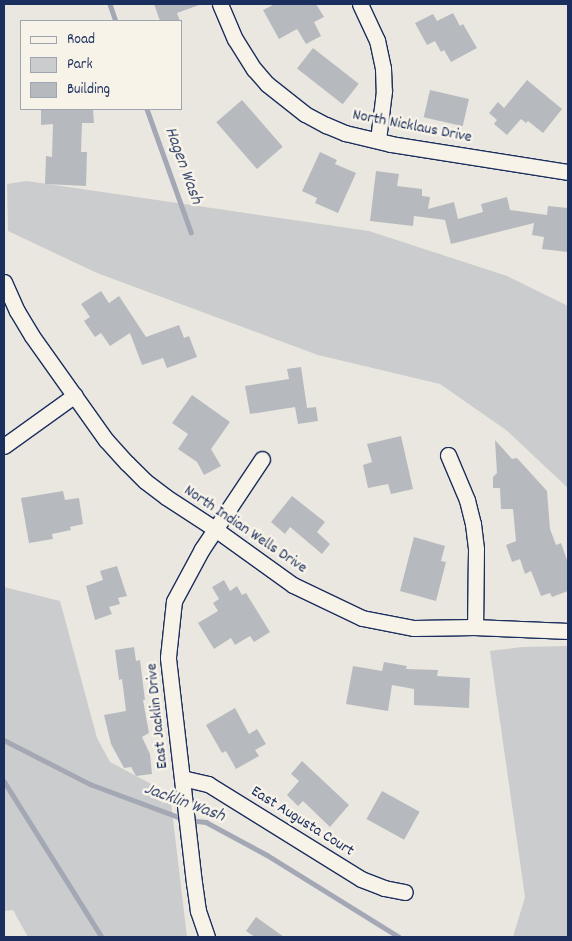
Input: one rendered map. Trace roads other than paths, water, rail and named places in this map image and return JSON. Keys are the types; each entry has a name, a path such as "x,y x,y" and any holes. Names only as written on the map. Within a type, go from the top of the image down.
{"street":[{"name":"North Nicklaus Drive","path":"220,4 235,39 254,69 273,90 305,114 326,125 378,140 568,172"},
{"path":"360,4 377,40 383,68 384,90 378,140"},
{"name":"North Indian Wells Drive","path":"4,282 27,328 74,395 106,440 145,481 293,585 346,612 379,622 414,628 475,627 568,631"},
{"path":"4,446 74,395"},
{"path":"448,455 467,500 473,524 476,549 475,627"},
{"name":"East Jacklin Drive","path":"207,937 198,911 168,657 174,601 215,529 262,460"},
{"name":"East Augusta Court","path":"182,778 208,784 361,879 384,888 404,892"}],"waterway":[{"name":"Hagen Wash","path":"110,4 116,20"},
{"name":"Hagen Wash","path":"147,110 191,232"},
{"name":"Jacklin Wash","path":"4,740 90,784 187,820 206,822 267,855 399,937"},
{"path":"4,781 102,937"}]}
